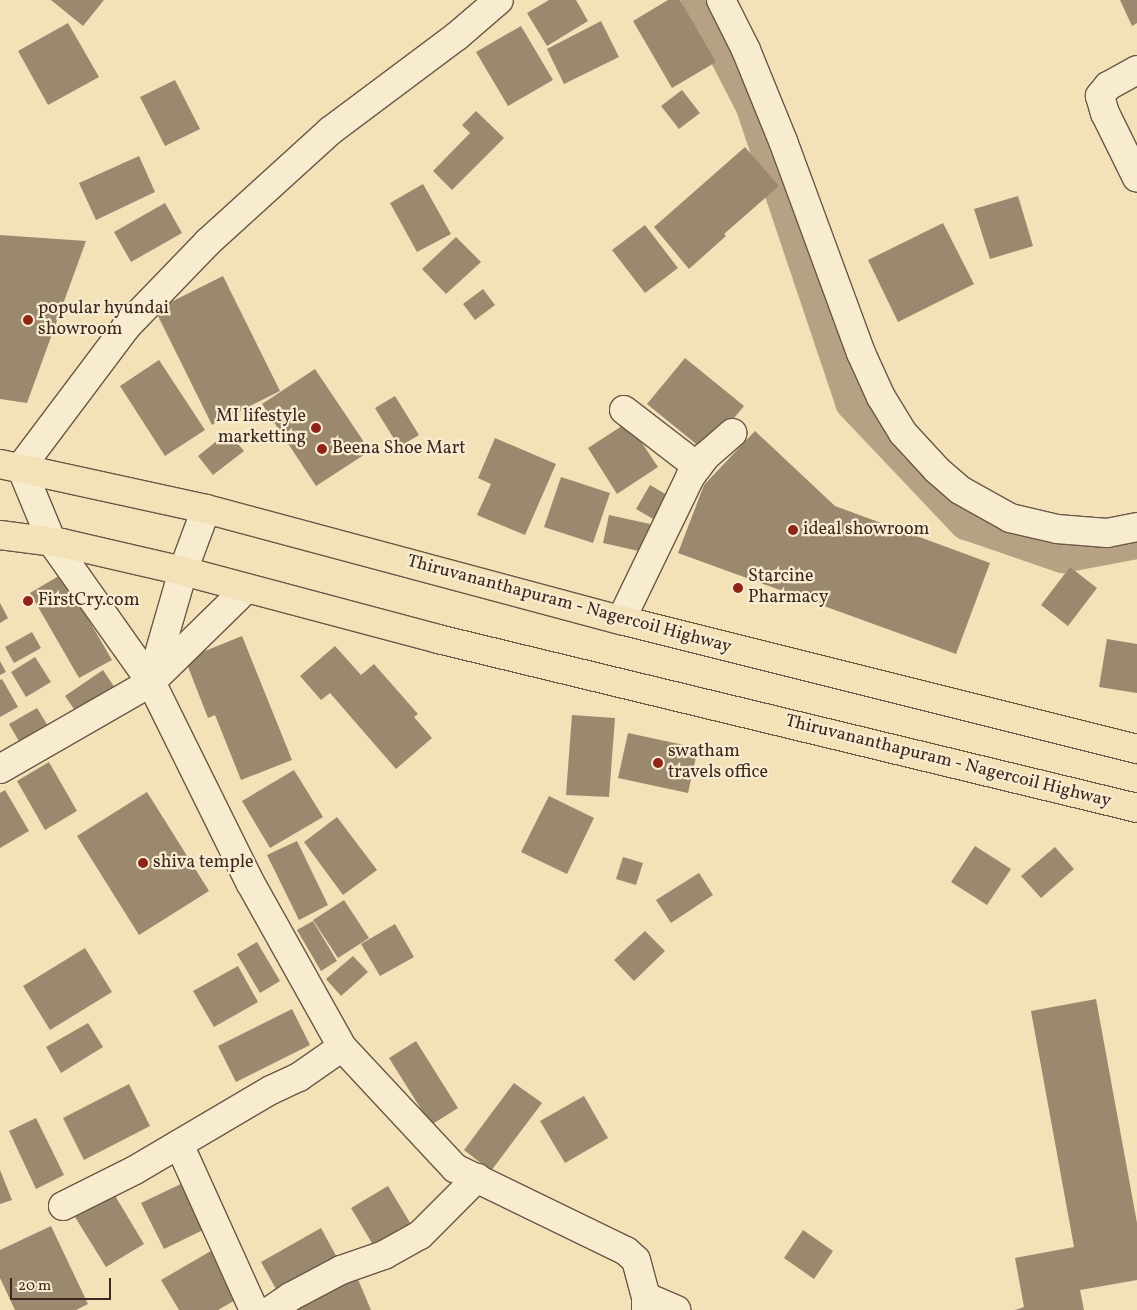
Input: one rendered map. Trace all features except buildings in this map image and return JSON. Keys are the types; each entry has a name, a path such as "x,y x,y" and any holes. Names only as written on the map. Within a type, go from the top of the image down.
{"main road":[{"name":"Thiruvananthapuram - Nagercoil Highway","path":"11,466 206,509 621,620 1137,750"},
{"name":"Thiruvananthapuram - Nagercoil Highway","path":"0,535 52,542 183,571 438,639 1137,808"}],"street":[{"path":"500,0 457,36 330,131 208,242 126,327 11,466 52,542 151,682 251,884 342,1047 455,1168 626,1251 636,1260 646,1303 676,1310"},
{"path":"722,0 746,50 783,141 861,353 881,397 903,433 937,470 960,490 1010,518 1057,529 1099,532 1137,527"},
{"path":"1137,70 1108,86 1100,96 1105,113 1137,178"},
{"path":"624,410 698,467"},
{"path":"621,620 690,477 732,433"},
{"path":"151,682 183,571 206,509"},
{"path":"0,769 151,682 247,588"},
{"path":"63,1206 135,1170 271,1090 299,1078 342,1047"},
{"path":"179,1144 254,1310"},
{"path":"271,1310 290,1297 340,1270 384,1255 420,1235 477,1178"}],"waterway":[{"path":"698,0 752,104 852,402 966,522 1062,555 1137,541"}],"place":[{"name":"popular hyundai showroom","path":"28,320"},
{"name":"MI lifestyle marketting","path":"316,428"},
{"name":"Beena Shoe Mart","path":"322,449"},
{"name":"ideal showroom","path":"793,530"},
{"name":"Starcine Pharmacy","path":"738,588"},
{"name":"FirstCry.com","path":"28,601"},
{"name":"swatham travels office","path":"658,763"},
{"name":"shiva temple","path":"143,863"}]}
